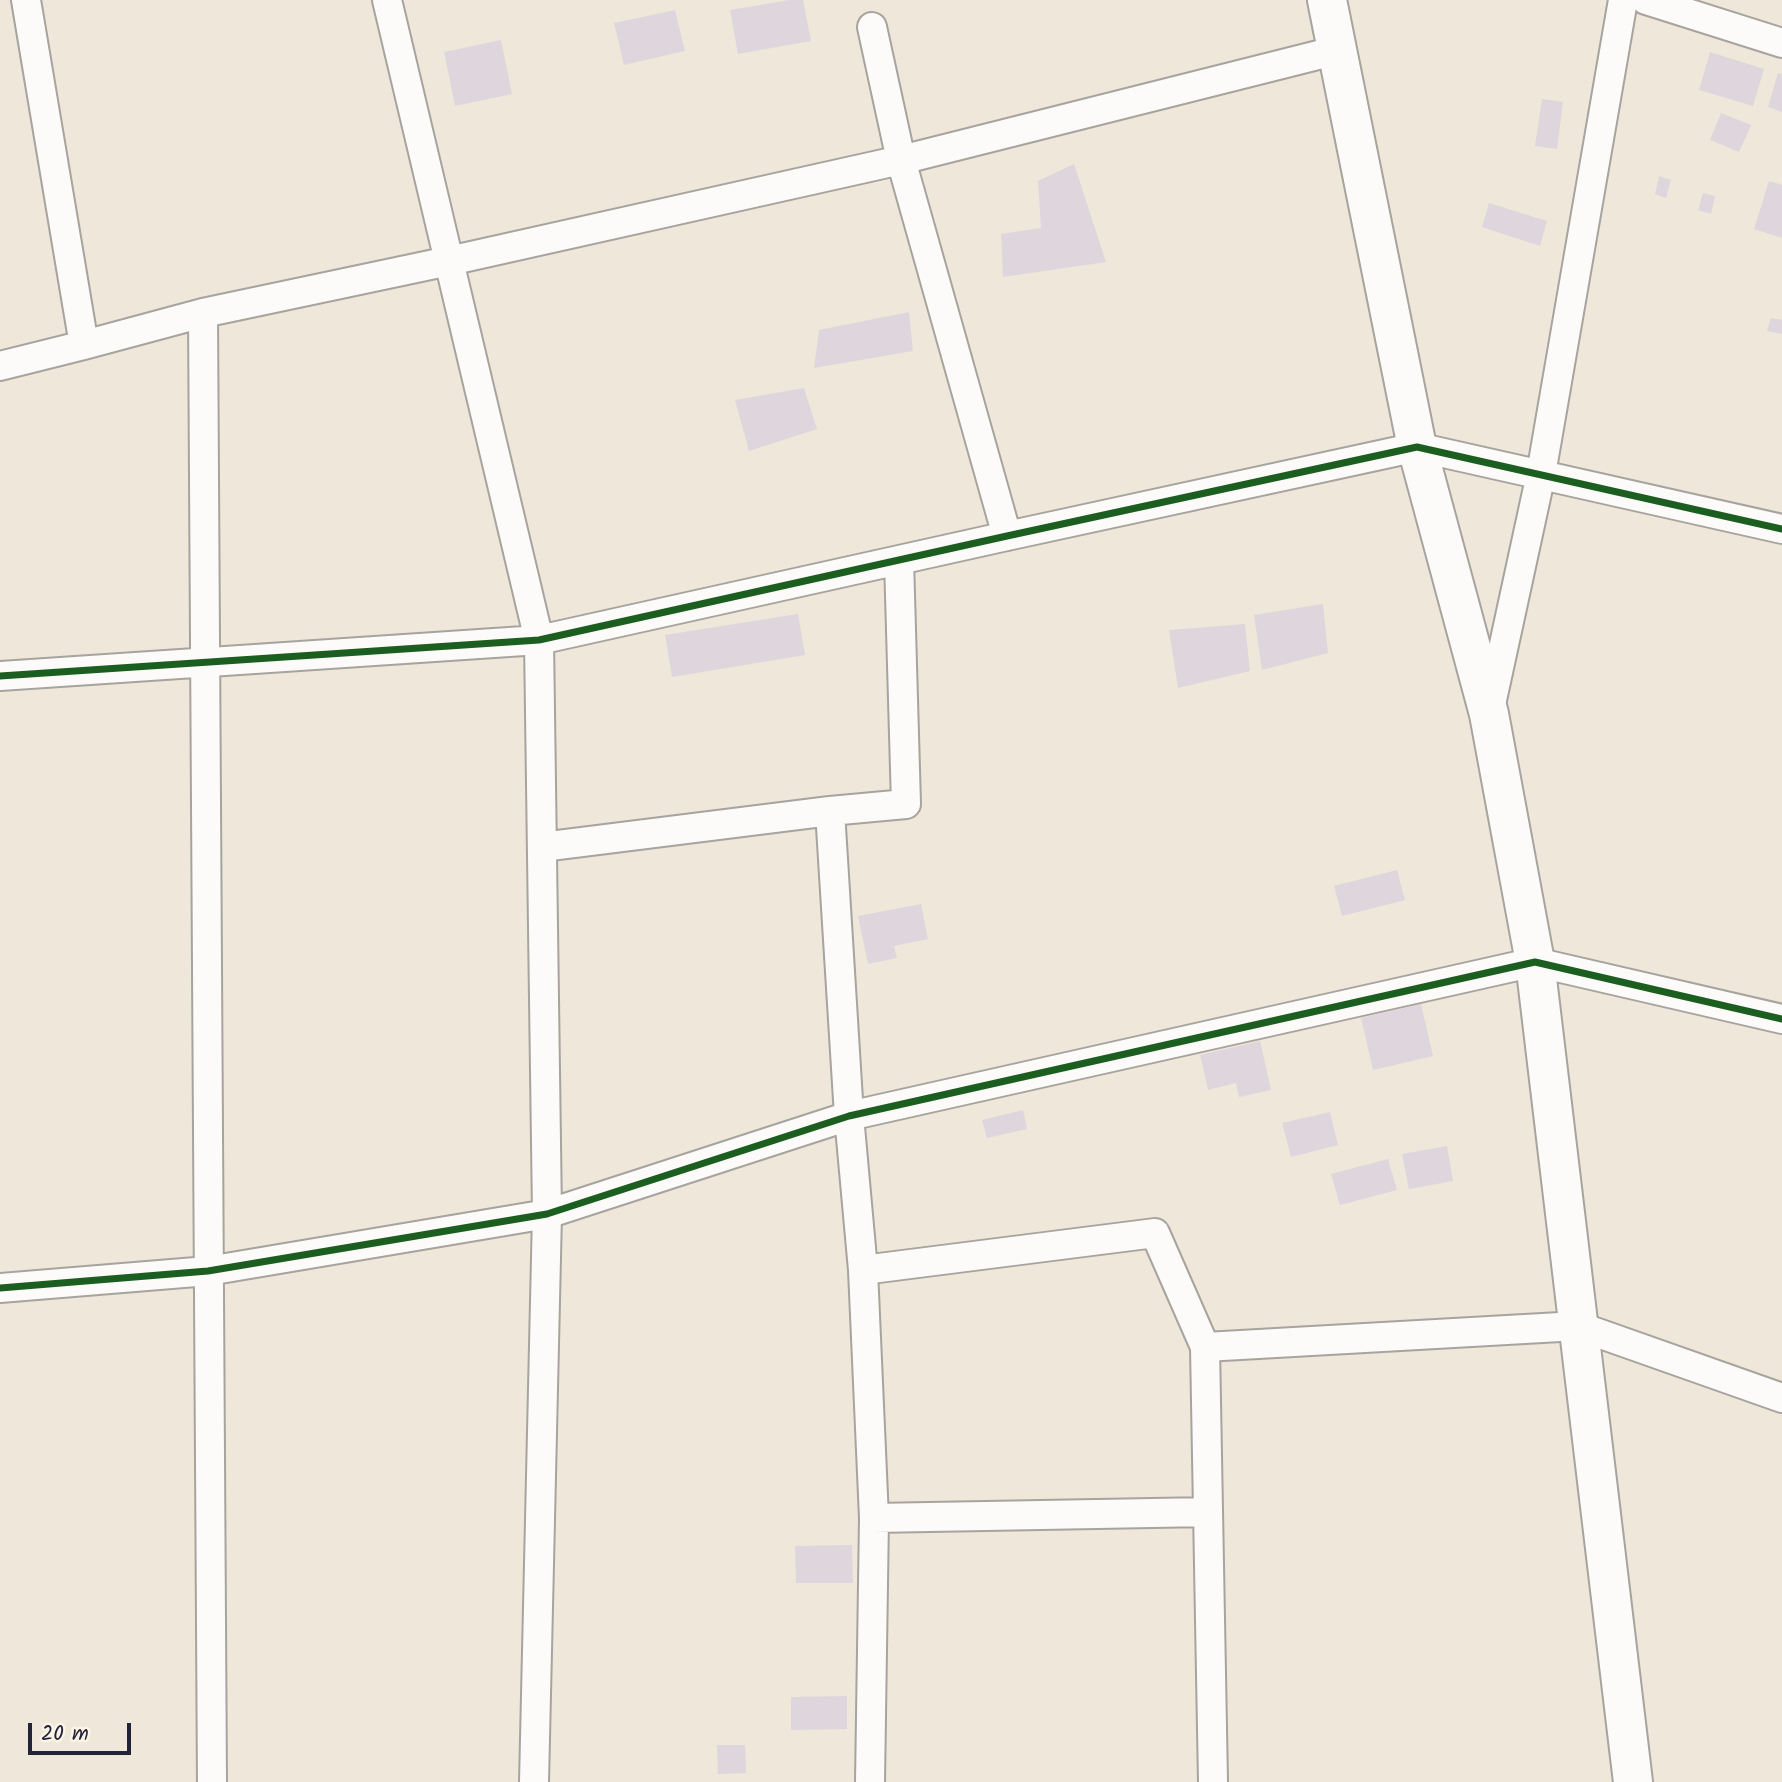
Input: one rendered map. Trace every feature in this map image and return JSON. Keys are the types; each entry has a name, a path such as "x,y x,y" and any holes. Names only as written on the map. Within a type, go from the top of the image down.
{"main road":[{"path":"1327,0 1417,447 1489,714 1535,961 1633,1782"}],"street":[{"path":"26,0 84,345"},
{"path":"387,0 539,640 547,1214 534,1782"},
{"path":"1489,714 1541,474 1623,0"},
{"path":"1646,0 1782,43"},
{"path":"872,27 901,160 1007,536"},
{"path":"0,366 203,313 901,160 1338,50"},
{"path":"203,313 212,1782"},
{"path":"0,676 539,640 1417,447 1782,529"},
{"path":"542,847 906,804 899,560"},
{"path":"830,811 849,1116 863,1270 874,1518 870,1782"},
{"path":"0,1288 208,1271 547,1214 849,1116 1535,961 1782,1019"},
{"path":"863,1270 1155,1233 1205,1347 1213,1782"},
{"path":"1205,1347 1578,1326 1782,1398"},
{"path":"874,1518 1208,1512"}],"building":[{"path":"803,0 811,41 738,54 730,10"},
{"path":"675,10 685,51 624,65 614,23"},
{"path":"501,40 512,94 455,106 444,52"},
{"path":"1710,52 1764,69 1753,106 1699,90"},
{"path":"1778,73 1782,74 1782,112 1768,107"},
{"path":"1542,99 1563,102 1557,149 1535,146"},
{"path":"1721,113 1751,125 1739,152 1710,140"},
{"path":"1074,164 1106,262 1003,277 1001,234 1041,228 1038,181"},
{"path":"1659,176 1671,180 1666,198 1655,194"},
{"path":"1769,181 1782,185 1782,238 1754,229"},
{"path":"1703,193 1715,196 1711,214 1698,210"},
{"path":"1489,203 1547,221 1540,246 1482,227"},
{"path":"909,312 913,351 814,368 819,330"},
{"path":"1771,318 1782,320 1782,334 1767,331"},
{"path":"804,388 817,429 749,451 735,400"},
{"path":"1323,604 1328,653 1262,670 1254,615"},
{"path":"798,614 805,655 672,677 665,635"},
{"path":"1245,624 1250,671 1178,688 1169,630"},
{"path":"1397,870 1405,900 1342,916 1334,886"},
{"path":"921,904 928,939 894,946 897,958 868,964 858,916"},
{"path":"1421,1004 1433,1056 1373,1070 1361,1018"},
{"path":"1260,1041 1271,1090 1239,1097 1236,1083 1208,1090 1200,1055"},
{"path":"1023,1110 1027,1129 987,1138 982,1120"},
{"path":"1330,1112 1338,1145 1291,1157 1282,1123"},
{"path":"1447,1146 1453,1181 1409,1189 1402,1154"},
{"path":"1388,1159 1397,1190 1340,1205 1331,1174"},
{"path":"852,1545 853,1583 796,1583 795,1546"},
{"path":"847,1696 847,1729 791,1730 791,1697"},
{"path":"717,1745 745,1745 746,1773 718,1774"}],"cycle path":[{"path":"0,676 539,640 1417,447 1782,529"},
{"path":"0,1288 208,1271 547,1214 849,1116 1535,962 1782,1019"}]}
